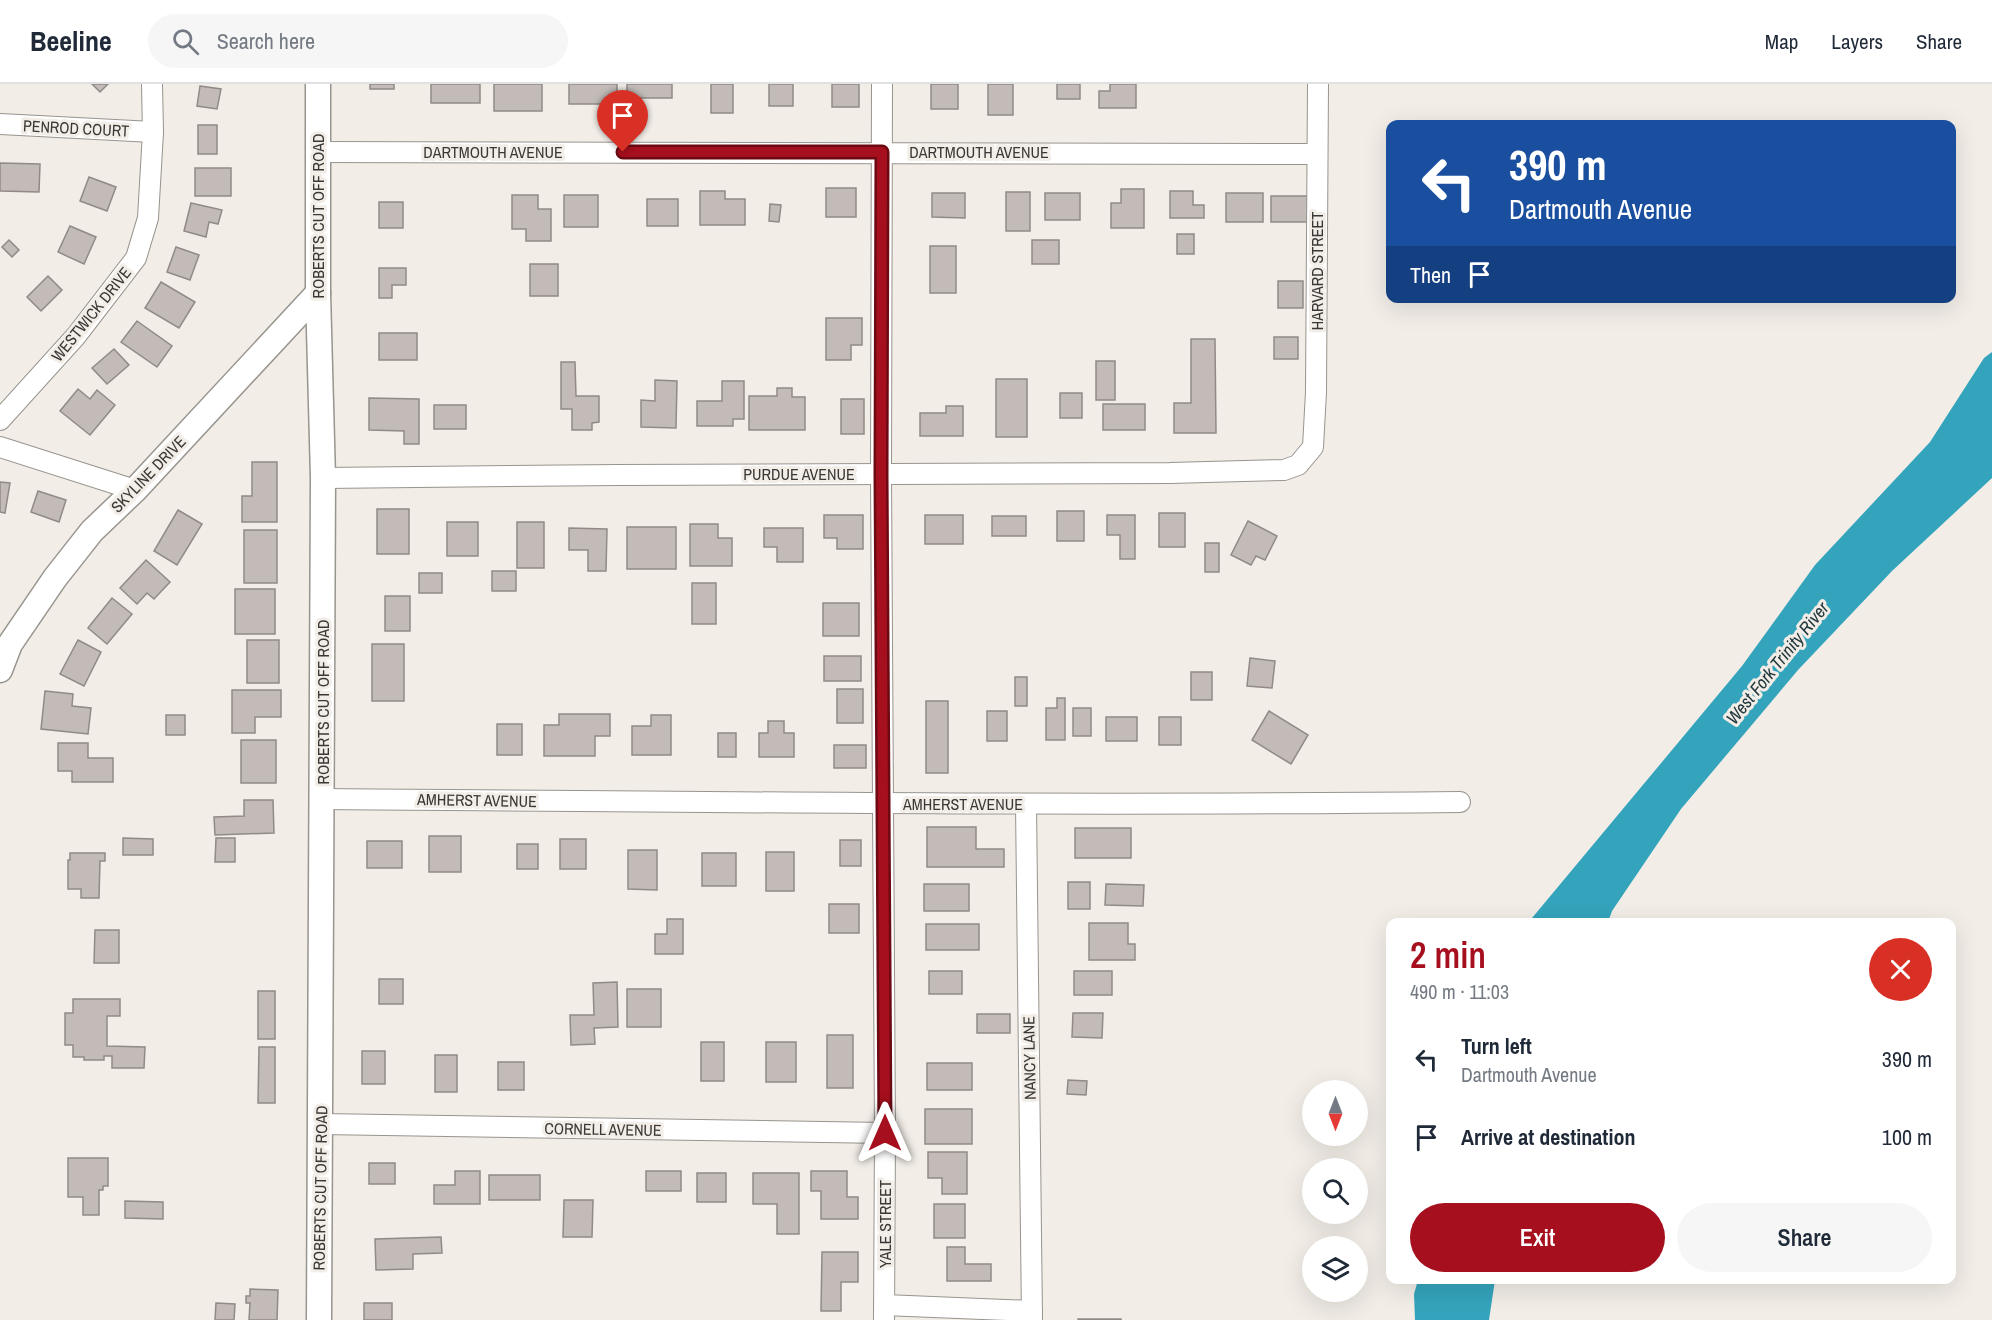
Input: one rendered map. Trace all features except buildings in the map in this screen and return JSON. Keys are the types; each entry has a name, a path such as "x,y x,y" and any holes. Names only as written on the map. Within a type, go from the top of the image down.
{"street":[{"name":"WESTWICK DRIVE","path":"0,420 76,336 136,258 148,218 153,132 152,84"},
{"name":"ROBERTS CUT OFF ROAD","path":"318,84 318,293 323,478 319,1320"},
{"name":"YALE STREET","path":"882,84 884,1312"},
{"name":"HARVARD STREET","path":"1306,456 1313,447 1316,392 1318,84"},
{"name":"PENROD COURT","path":"0,124 153,132"},
{"name":"DARTMOUTH AVENUE","path":"317,152 1317,154"},
{"name":"SKYLINE DRIVE","path":"0,670 10,644 55,578 92,531 135,490 318,293"},
{"path":"0,447 135,490"},
{"name":"PURDUE AVENUE","path":"323,478 1158,473 1284,470 1298,465 1306,456"},
{"name":"AMHERST AVENUE","path":"323,798 884,804 1460,802"},
{"name":"NANCY LANE","path":"1026,804 1032,1316"},
{"name":"CORNELL AVENUE","path":"321,1124 885,1133"},
{"path":"884,1312 1032,1316"}],"water":[{"name":"West Fork Trinity River","path":"1992,352 1992,478 1892,571 1798,670 1681,809 1609,918 1532,918 1742,666 1815,565 1930,442 1984,358"},
{"path":"1417,1284 1494,1284 1489,1320 1415,1320 1414,1294"}],"route":[{"path":"623,152 882,152 881,474 885,1133"}]}
